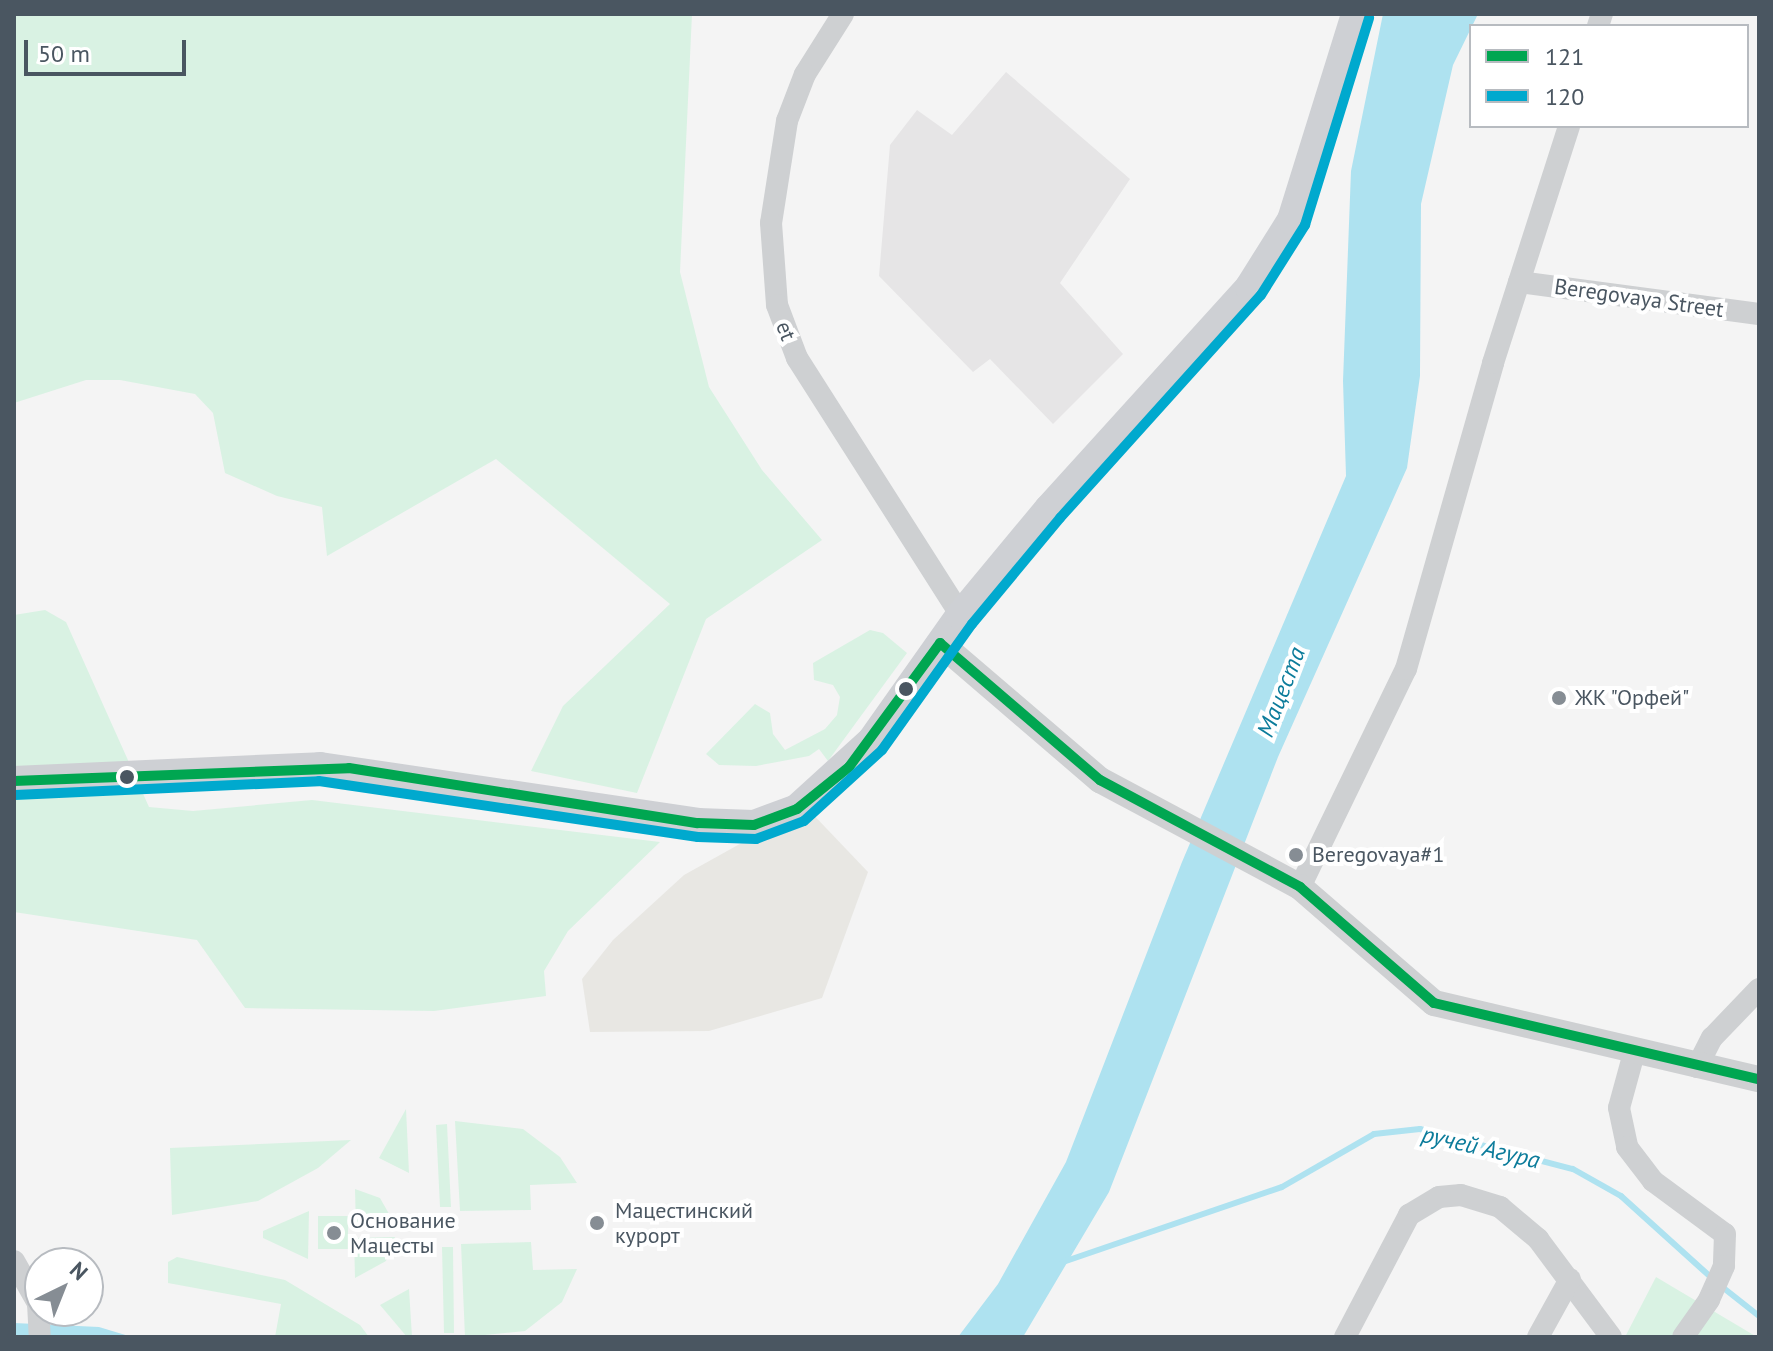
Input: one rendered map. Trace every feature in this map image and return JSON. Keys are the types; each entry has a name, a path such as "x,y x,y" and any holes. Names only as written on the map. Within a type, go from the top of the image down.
{"main road":[{"path":"14,781 349,768 698,823 754,825 797,809 849,767 961,615 1049,509 1250,287 1270,257 1305,183 1356,14"}],"street":[{"name":"et","path":"843,14 805,74 787,121 771,223 777,305 797,358 961,615"},
{"path":"1300,887 1406,669 1519,282 1568,128"},
{"name":"Beregovaya Street","path":"1519,282 1759,314"},
{"path":"940,643 1075,761 1145,809 1254,860 1300,887 1434,1003 1634,1053 1759,1079"},
{"path":"1697,1067 1712,1038 1759,989"},
{"path":"1634,1053 1619,1108 1627,1147 1653,1181 1725,1234 1724,1266 1709,1300 1683,1337"},
{"path":"1345,1337 1409,1215 1439,1197 1478,1198 1500,1207 1538,1239 1611,1337"},
{"path":"1538,1337 1570,1279"}],"shaded area":[{"path":"1006,72 1130,179 1060,283 1123,354 1053,424 990,359 973,372 879,276 890,145 917,110 952,135"},
{"path":"806,807 868,872 822,998 709,1031 590,1032 582,979 613,940 684,875"}],"green space":[{"path":"14,14 692,14 680,272 709,387 762,470 822,540 706,619 637,793 531,771 563,706 670,604 496,459 327,556 322,507 277,496 225,473 213,413 195,394 120,380 86,380 14,403"},
{"path":"45,610 66,622 149,807 193,811 312,800 660,842 568,931 544,971 546,996 434,1011 245,1008 197,940 14,912 14,615"},
{"path":"870,630 883,633 907,653 828,761 819,749 809,756 756,766 719,765 706,754 755,704 770,713 773,734 785,750 825,729 837,715 840,697 833,685 814,680 813,663"},
{"path":"406,1109 409,1173 379,1158"},
{"path":"455,1121 523,1129 560,1157 577,1183 530,1185 531,1210 460,1211"},
{"path":"447,1124 451,1207 440,1207 436,1125"},
{"path":"351,1140 318,1168 258,1201 172,1215 170,1148"},
{"path":"355,1189 380,1198 397,1228 356,1228"},
{"path":"309,1211 308,1259 263,1238 263,1231"},
{"path":"318,1216 348,1216 348,1249 318,1249"},
{"path":"395,1237 386,1261 355,1278 354,1238"},
{"path":"531,1242 533,1270 577,1269 562,1302 525,1331 465,1337 461,1244"},
{"path":"442,1247 453,1247 454,1333 444,1333"},
{"path":"177,1257 285,1280 360,1325 369,1337 275,1337 281,1304 168,1283 168,1262"},
{"path":"1656,1277 1757,1337 1625,1337"},
{"path":"409,1289 412,1337 407,1337 380,1305"}],"water":[{"name":"Мацеста","path":"1383,14 1478,14 1473,24 1469,24 1469,32 1453,65 1421,204 1420,376 1407,468 1278,757 1109,1192 1023,1337 958,1337 998,1284 1066,1162 1182,862 1346,476 1343,381 1351,171"},
{"path":"14,1323 24,1323 24,1327 99,1327 132,1337 14,1337"}],"waterway":[{"name":"ручей Агура","path":"1063,1262 1282,1187 1374,1134 1420,1129 1573,1169 1621,1196 1713,1279"},
{"name":"ручей Агура","path":"1721,1286 1759,1316"}],"transit line":[{"name":"120","path":"15,795 319,781 698,837 756,839 804,821 882,750 972,624 1060,518 1261,295 1305,225 1369,18"},
{"name":"121","path":"14,781 349,768 698,823 754,825 797,809 849,767 940,643 1100,780 1300,887 1434,1003 1759,1079"}],"place":[{"name":"ЖК \"Орфей\"","path":"1559,698"},
{"name":"Beregovaya#1","path":"1296,855"},
{"name":"Мацестинский курорт","path":"597,1223"},
{"name":"Основание Мацесты","path":"334,1233"}]}
